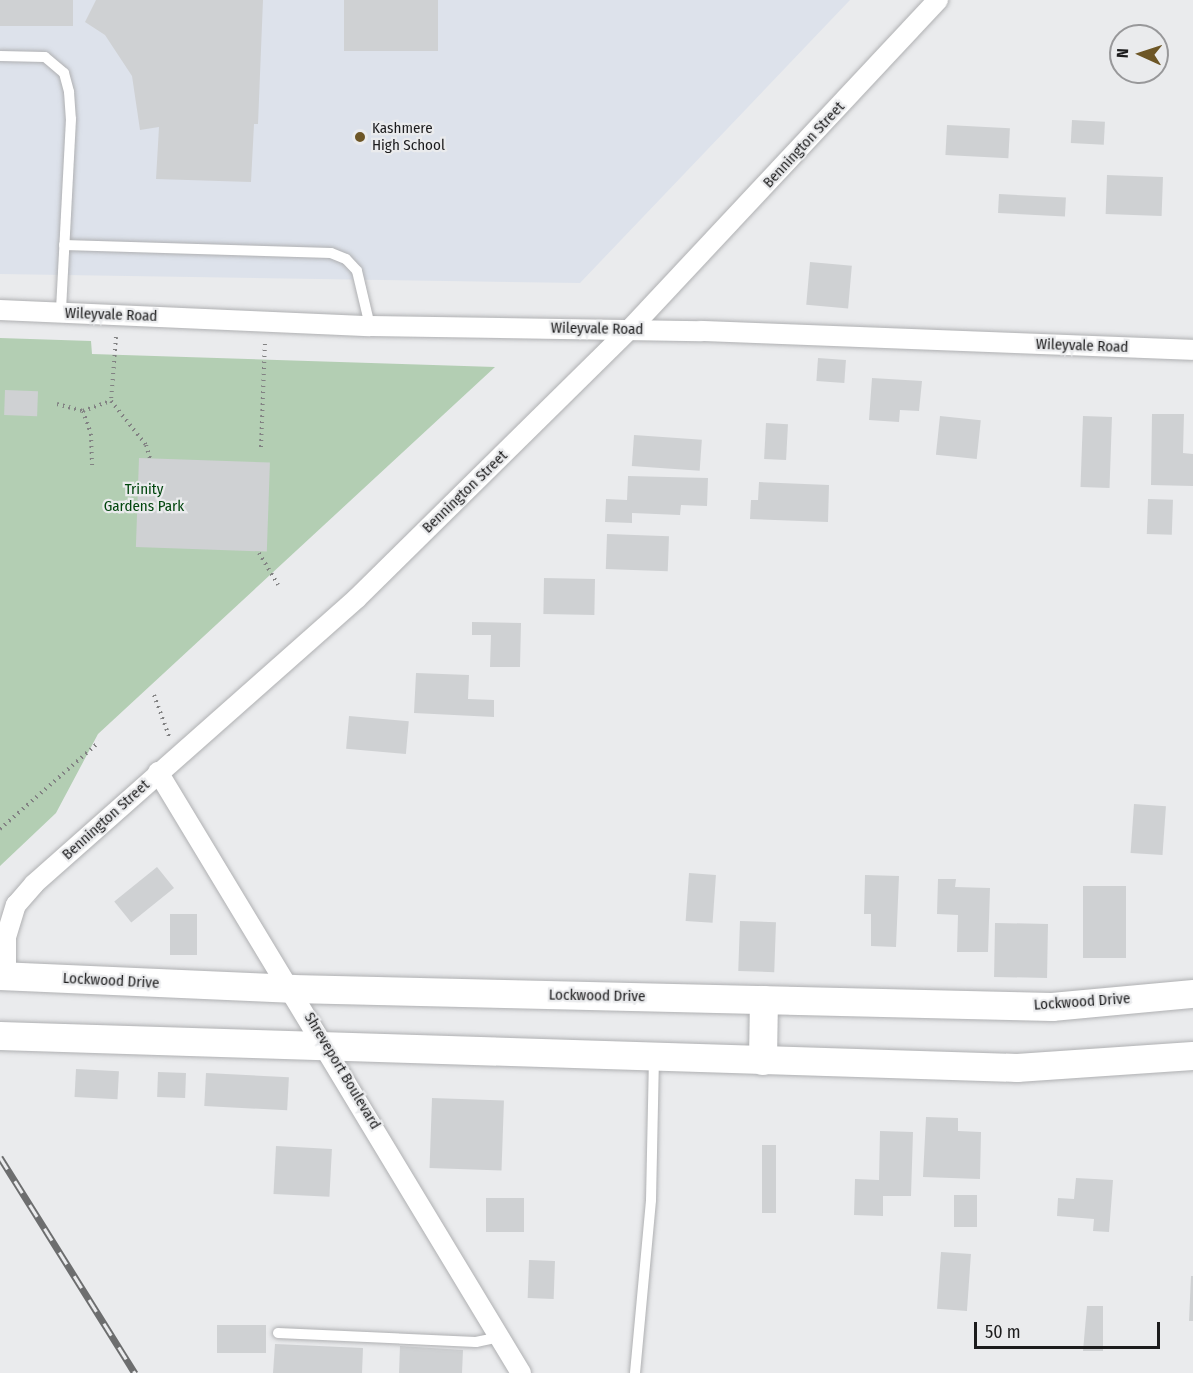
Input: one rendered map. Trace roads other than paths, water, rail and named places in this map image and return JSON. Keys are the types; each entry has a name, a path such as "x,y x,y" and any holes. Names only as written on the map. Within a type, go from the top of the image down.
{"main road":[{"name":"Lockwood Drive","path":"3,976 293,989 1052,1006 1193,994"},
{"path":"763,1061 764,1000"},
{"path":"0,1036 328,1049 1017,1068 1188,1057"}],"street":[{"name":"Bennington Street","path":"3,976 6,937 16,905 34,884 357,598 630,329 938,0"},
{"name":"Wileyvale Road","path":"0,310 369,326 630,329 1193,350"},
{"name":"Shreveport Boulevard","path":"158,772 293,989 521,1373"}],"lane":[{"path":"0,56 45,57 64,73 71,119 61,313"},
{"path":"64,245 331,253 346,259 357,271 369,326"},
{"path":"635,1373 651,1200 654,1058"},
{"path":"278,1333 476,1342 500,1337"}],"railway":[{"path":"0,1157 135,1373"}],"place":[{"name":"Kashmere High School","path":"360,137"}],"park label":[{"name":"Trinity Gardens Park","path":"144,498"}]}
